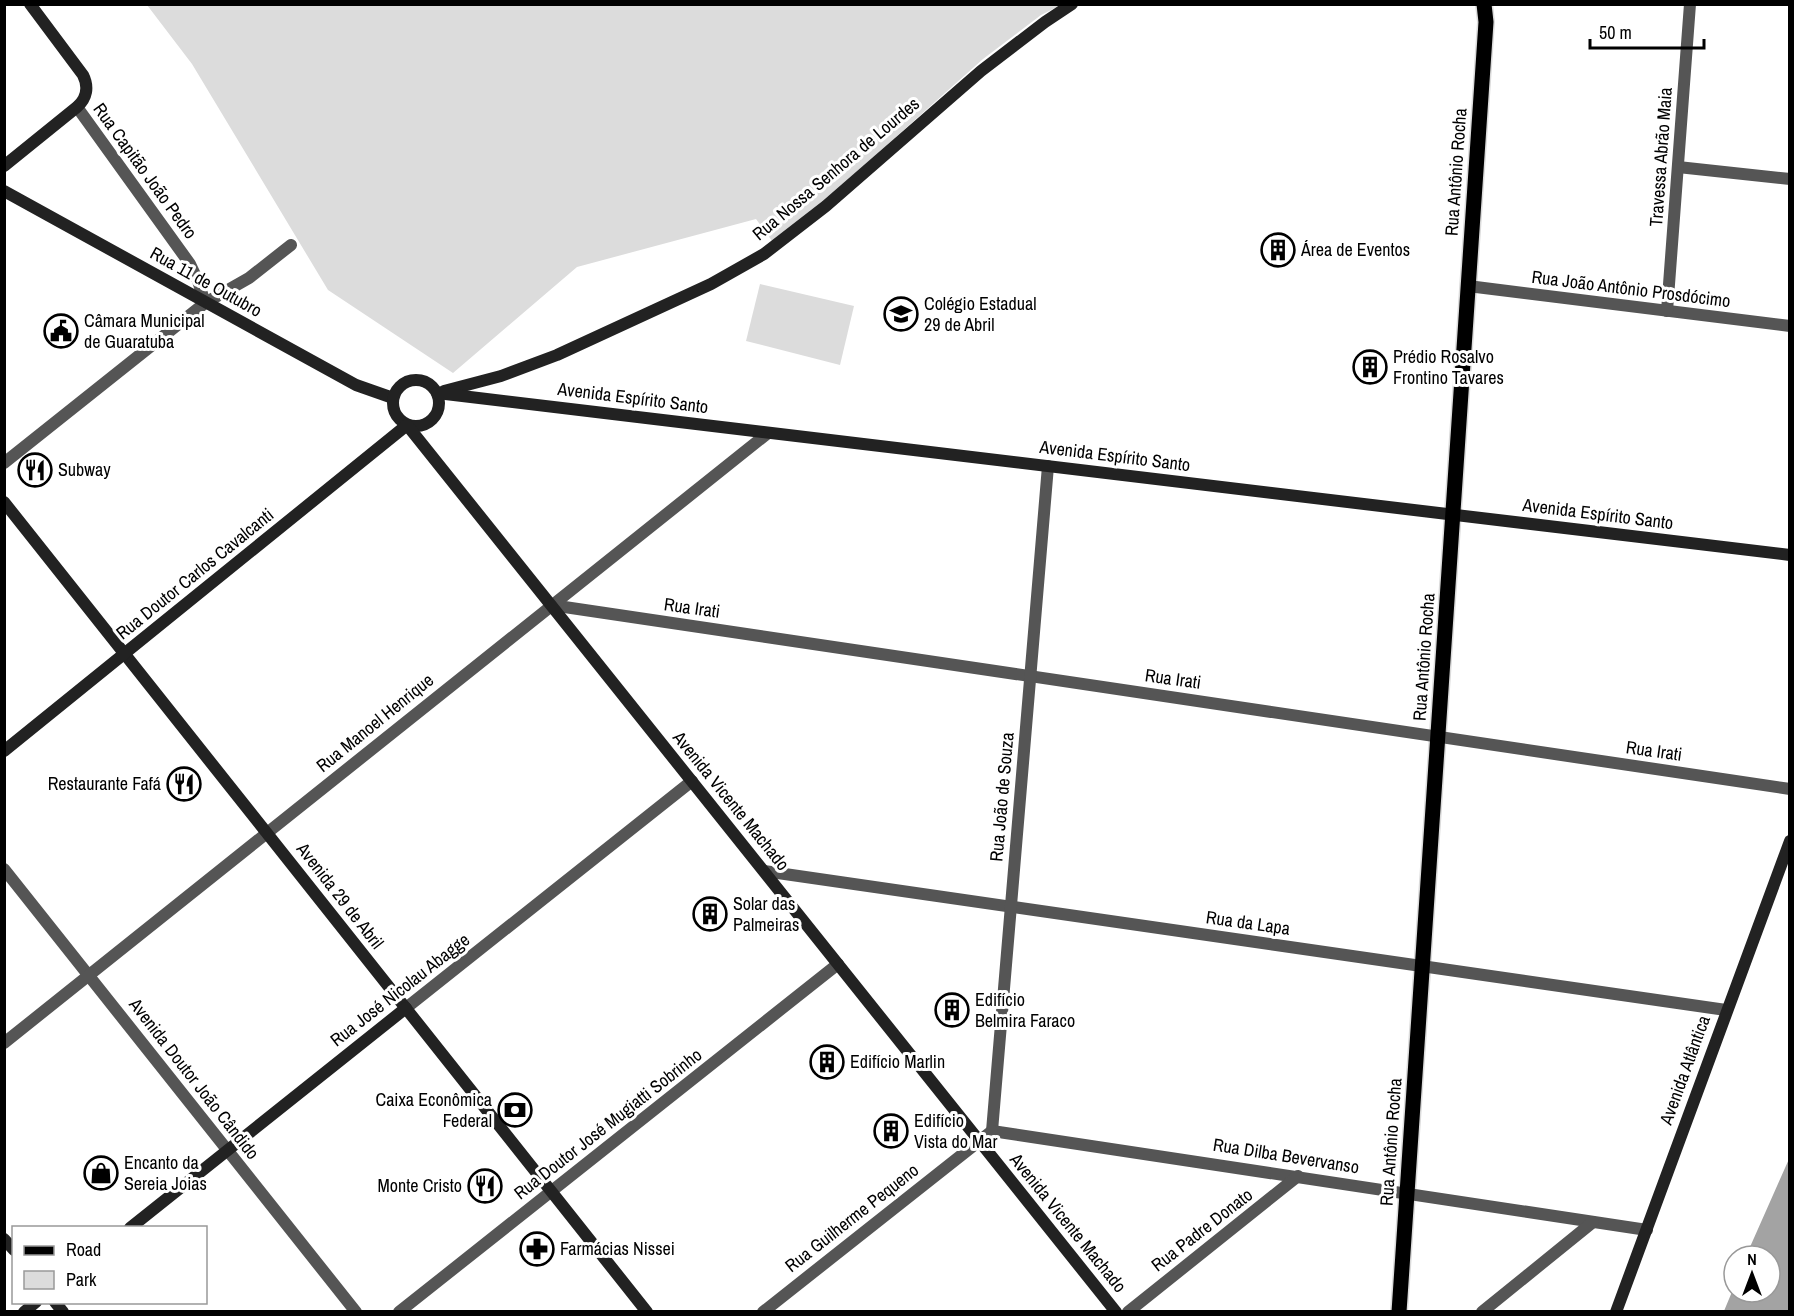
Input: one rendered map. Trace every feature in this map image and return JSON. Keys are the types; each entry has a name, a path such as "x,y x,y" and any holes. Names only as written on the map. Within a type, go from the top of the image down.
{"main road":[{"name":"Rua Capitão João Pedro","path":"30,4 86,82 87,92 83,102 77,107"},
{"name":"Rua Nossa Senhora de Lourdes","path":"437,393 501,376 557,356 711,284 764,254 826,206 981,70 1072,4"},
{"name":"Rua Antônio Rocha","path":"1400,1311 1486,22 1484,4"},
{"path":"4,166 77,107"},
{"name":"Rua 11 de Outubro","path":"4,191 356,385 393,398"},
{"path":"413,380 427,383 437,393 438,408 430,422 415,427 407,425 393,411 393,398 400,386 413,380"},
{"name":"Avenida Espírito Santo","path":"437,393 1790,555"},
{"name":"Avenida Vicente Machado","path":"407,425 1116,1311"},
{"name":"Rua Doutor Carlos Cavalcanti","path":"4,751 407,425"},
{"name":"Avenida 29 de Abril","path":"4,502 647,1311"},
{"name":"Avenida Atlântica","path":"1616,1311 1790,841"},
{"name":"Rua José Nicolau Abagge","path":"131,1226 406,1008"}],"street":[{"name":"Travessa Abrão Maia","path":"1667,311 1690,4"},
{"name":"Rua Capitão João Pedro","path":"77,107 189,264 198,281 205,303"},
{"path":"1678,167 1790,179"},
{"path":"4,463 205,303 249,278 291,245"},
{"name":"Rua João Antônio Prosdócimo","path":"1468,286 1790,326"},
{"name":"Rua Manoel Henrique","path":"4,1043 768,433"},
{"name":"Rua João de Souza","path":"992,1131 1048,466"},
{"name":"Rua Irati","path":"551,605 1790,789"},
{"name":"Rua José Nicolau Abagge","path":"406,1008 692,781"},
{"name":"Avenida Doutor João Cândido","path":"4,869 356,1311"},
{"name":"Rua da Lapa","path":"764,871 1726,1010"},
{"name":"Rua Doutor José Mugiatti Sobrinho","path":"399,1311 838,964"},
{"name":"Rua Guilherme Pequeno","path":"763,1311 992,1131"},
{"name":"Rua Dilba Bevervanso","path":"992,1131 1647,1230"},
{"name":"Rua Padre Donato","path":"1128,1311 1298,1176"},
{"path":"1482,1311 1593,1222"}],"green space":[{"path":"147,5 1061,5 1041,15 983,59 775,245 756,219 577,267 453,373 328,290 192,64"},
{"path":"760,284 854,306 840,365 746,341"}],"shaded area":[{"path":"1789,1159 1789,1311 1724,1311 1727,1304 1782,1304 1782,1244 1751,1244"}],"place":[{"name":"Área de Eventos","path":"1278,250"},
{"name":"Colégio Estadual 29 de Abril","path":"901,314"},
{"name":"Câmara Municipal de Guaratuba","path":"61,331"},
{"name":"Prédio Rosalvo Frontino Tavares","path":"1370,367"},
{"name":"Subway","path":"35,470"},
{"name":"Restaurante Fafá","path":"184,784"},
{"name":"Solar das Palmeiras","path":"710,914"},
{"name":"Edifício Belmira Faraco","path":"952,1010"},
{"name":"Edifício Marlin","path":"827,1062"},
{"name":"Caixa Econômica Federal","path":"515,1110"},
{"name":"Edifício Vista do Mar","path":"891,1131"},
{"name":"Encanto da Sereia Joias","path":"101,1173"},
{"name":"Monte Cristo","path":"485,1186"},
{"name":"Farmácias Nissei","path":"537,1249"}]}
